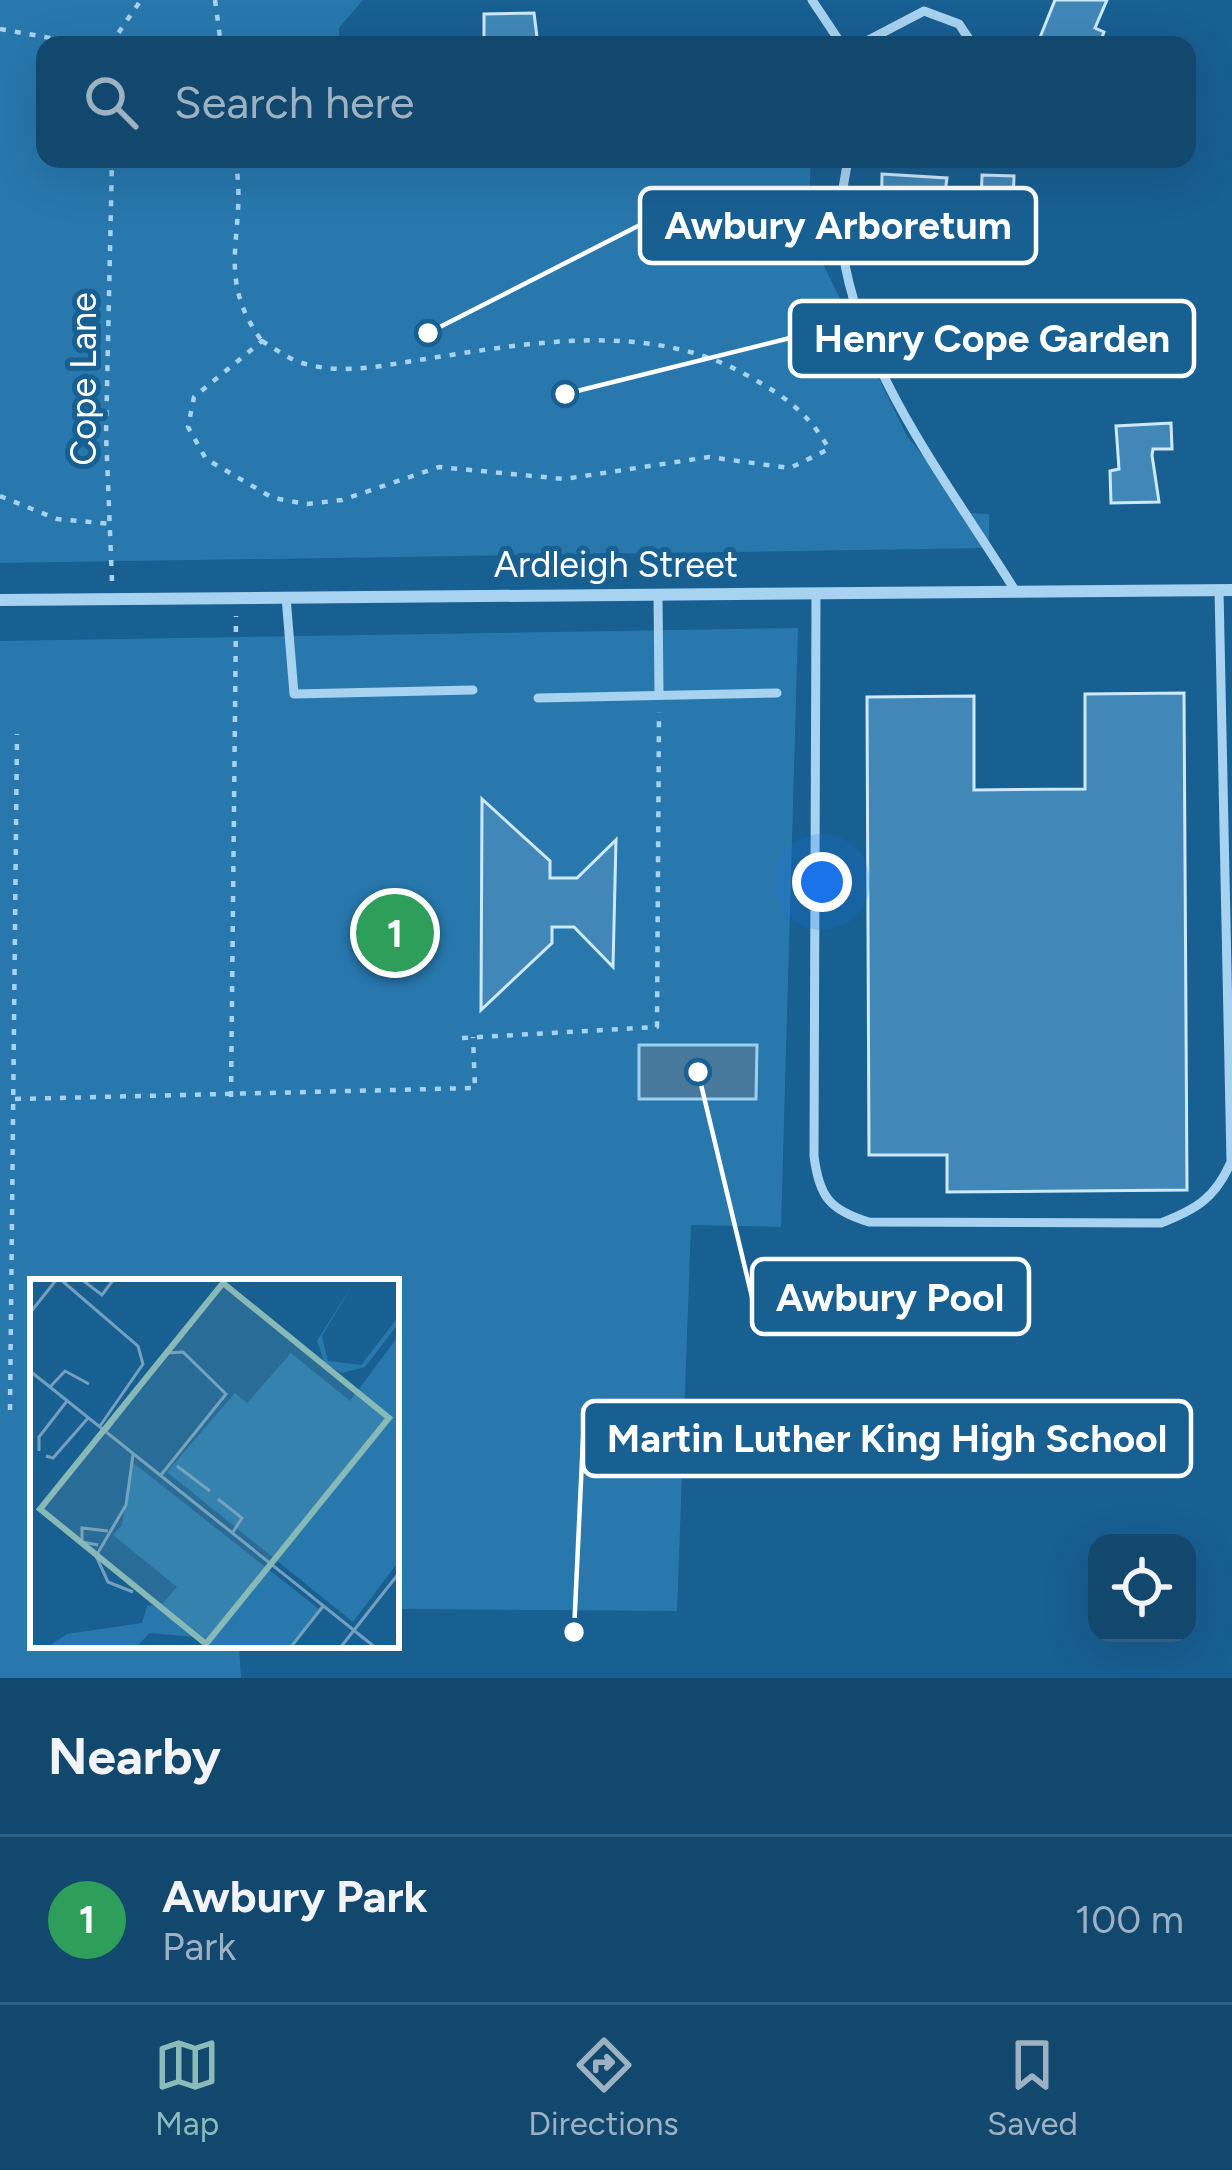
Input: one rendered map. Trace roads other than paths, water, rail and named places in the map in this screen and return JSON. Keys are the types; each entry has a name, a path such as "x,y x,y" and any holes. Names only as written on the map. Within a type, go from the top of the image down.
{"street":[{"name":"Ardleigh Street","path":"0,600 1226,590"}],"lane":[{"path":"812,0 836,36"},
{"path":"876,36 924,11 959,24 967,36"},
{"path":"847,168 840,223 863,330 889,387 1016,592"},
{"path":"816,593 814,1156 819,1192 839,1213 869,1222 1161,1223 1196,1210 1218,1191 1231,1162 1226,590"},
{"path":"658,594 659,695"},
{"path":"286,597 294,694 473,690"},
{"path":"538,698 777,693"}],"place":[{"name":"Awbury Arboretum","path":"428,333"},
{"name":"Henry Cope Garden","path":"565,394"},
{"name":"Awbury Park","path":"395,933"},
{"name":"Awbury Pool","path":"698,1072"},
{"name":"Martin Luther King High School","path":"574,1632"}]}
